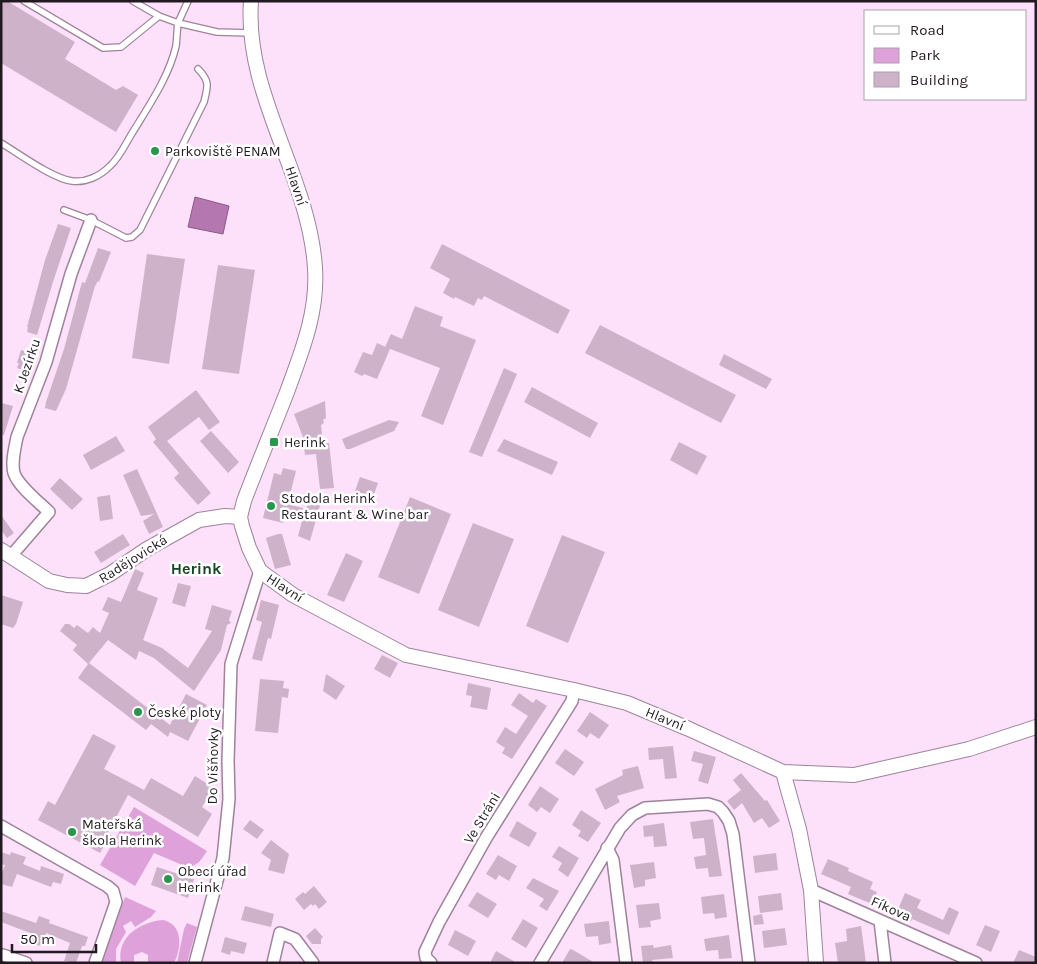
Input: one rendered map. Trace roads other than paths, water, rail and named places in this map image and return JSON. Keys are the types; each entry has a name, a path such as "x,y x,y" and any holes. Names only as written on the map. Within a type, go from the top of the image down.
{"street":[{"name":"Hlavní","path":"251,1 251,34 255,64 301,200 309,230 316,286 314,310 303,349 244,501 240,517 249,548 260,571 293,595 406,655 627,703 783,772"},
{"name":"K Jezírku","path":"6,553 49,512 16,478 14,469 15,448 17,437 46,362 71,274 91,220"},
{"name":"Radějovická","path":"6,553 49,581 67,586 86,586 110,574 147,549 199,520 225,516 240,517"},
{"name":"Do Višňovky","path":"195,963 223,858 229,799 228,761 231,664 260,571"},
{"name":"Ve Stráni","path":"431,963 426,958 425,952 439,922 486,838 572,701 574,690"},
{"path":"816,963 811,890 799,829 783,772 854,775 969,749 1036,727"},
{"path":"540,963 607,848 632,814 645,808 708,804 718,807 723,812 729,821 733,834 749,963"},
{"path":"1,826 113,891 116,902 95,963"},
{"path":"607,848 613,860 626,963"},
{"name":"Fíkova","path":"811,890 880,920 960,959 976,963"},
{"path":"880,920 885,963"},
{"path":"273,963 280,933 295,939 313,963"},
{"path":"3,955 26,963"}],"lane":[{"path":"24,1 103,48 121,47 159,16"},
{"path":"133,1 159,16 178,23 217,32 251,34"},
{"path":"1,143 60,178 72,181 85,181 102,173 118,157 148,108 168,69 176,46 178,23 188,1"},
{"path":"64,210 91,220 126,238 132,237 140,230 204,102 208,84 204,75 198,69"}],"place":[{"name":"Parkoviště PENAM","path":"155,151"},
{"name":"Herink","path":"274,442"},
{"name":"Stodola Herink Restaurant & Wine bar","path":"271,506"},
{"name":"České ploty","path":"138,712"},
{"name":"Mateřská škola Herink","path":"72,832"},
{"name":"Obecí úřad Herink","path":"168,879"}],"district":[{"name":"Herink","path":"196,568"}]}
